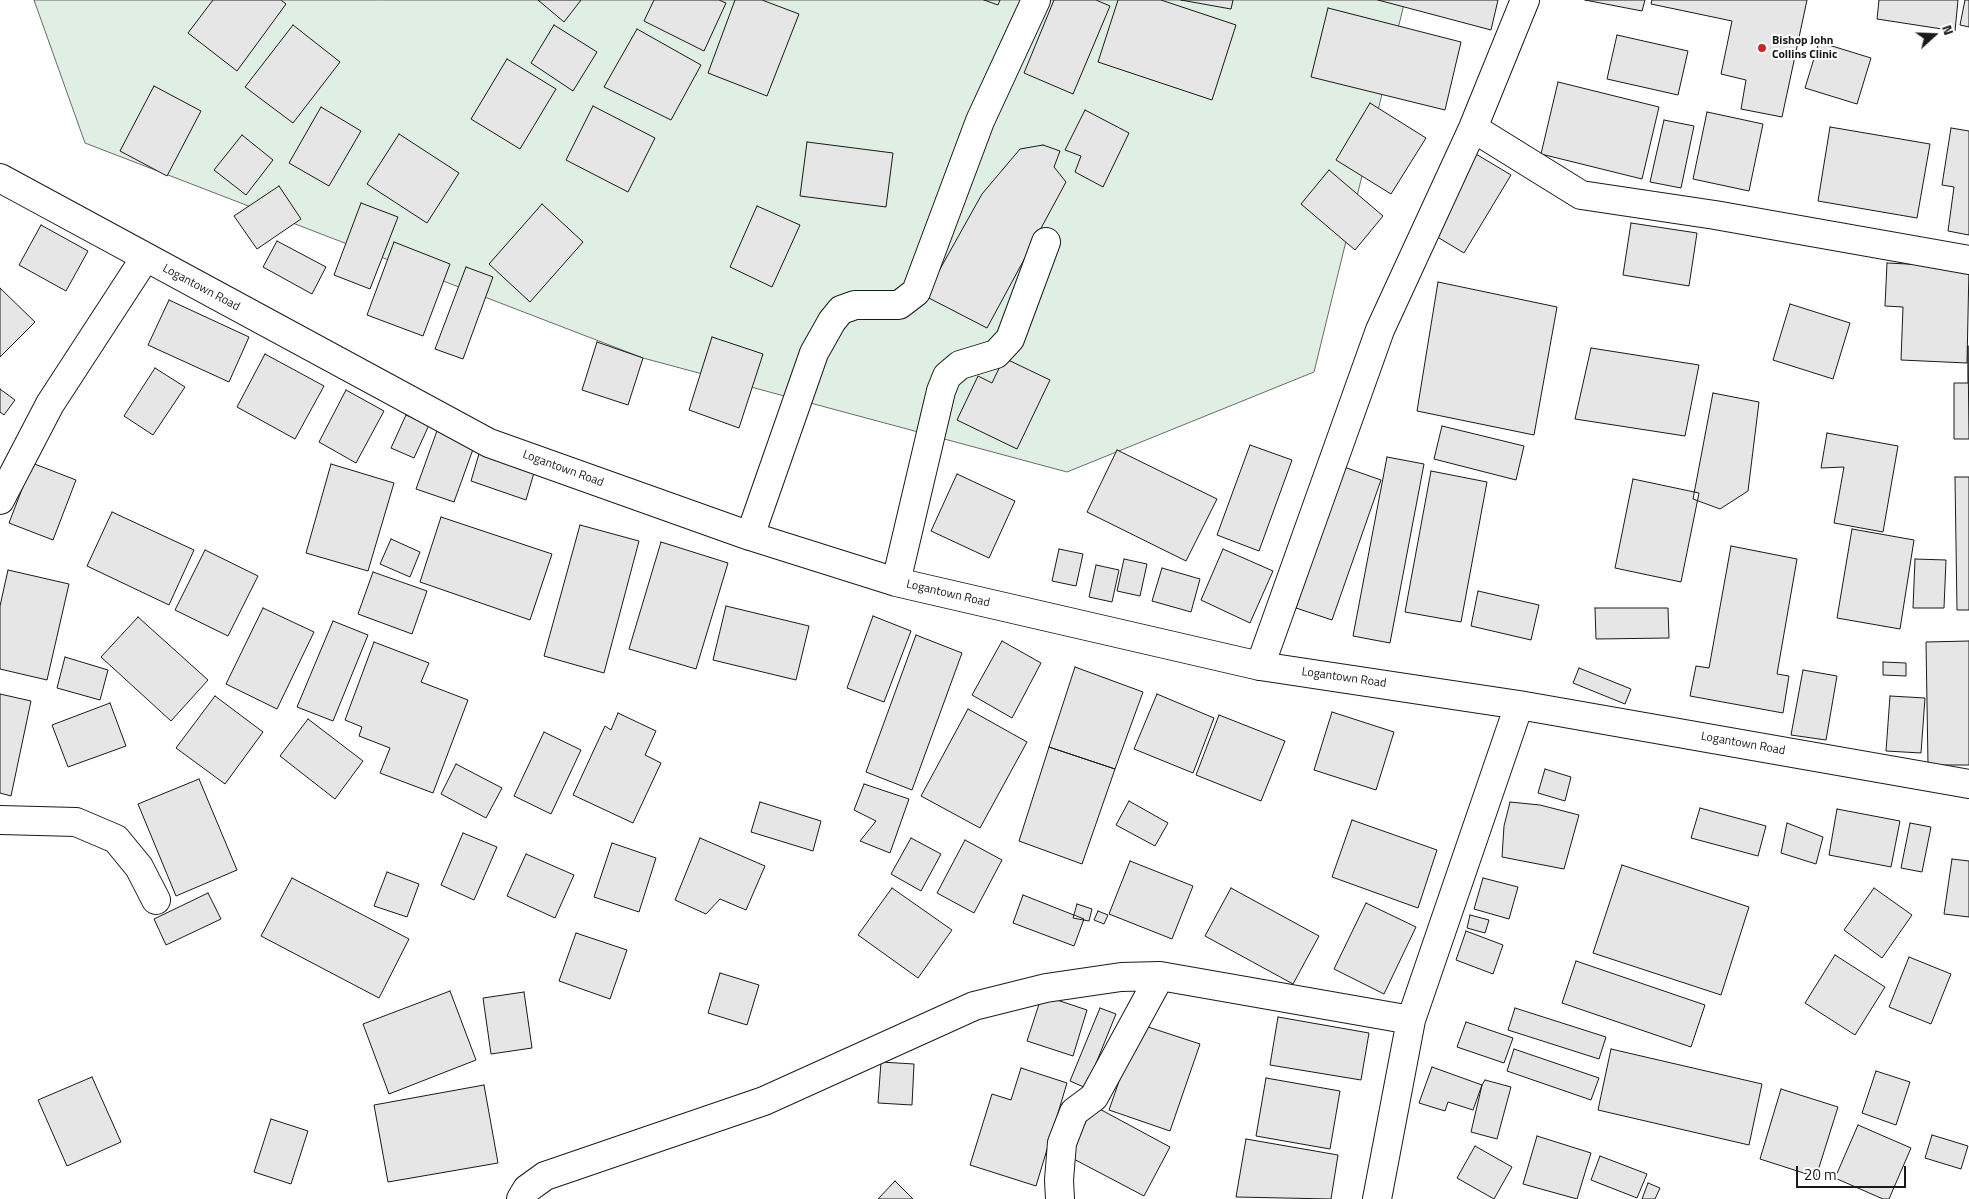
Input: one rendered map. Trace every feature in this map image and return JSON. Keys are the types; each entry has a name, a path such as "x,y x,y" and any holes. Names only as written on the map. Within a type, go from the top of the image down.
{"street":[{"path":"750,536 814,353 832,321 841,310 855,305 899,305 916,292 980,121 1036,0"},
{"path":"1260,666 1380,330 1472,128 1525,0"},
{"path":"1472,128 1581,195 1715,215 1969,260"},
{"name":"Logantown Road","path":"0,178 489,443 750,536 896,582 1260,666 1519,705 1969,784"},
{"path":"896,582 947,376 960,365 996,354 1010,339 1046,242"},
{"path":"0,500 50,404 145,258"},
{"path":"1377,1199 1411,1020 1519,705"},
{"path":"0,820 76,822 116,840 139,867 156,900"},
{"path":"522,1199 527,1188 545,1176 764,1101 974,1006 1046,988 1121,977 1160,976 1411,1020"},
{"path":"1060,1199 1059,1180 1062,1143 1074,1112 1094,1097 1160,976"}],"green space":[{"path":"34,0 1405,0 1314,372 1067,472 643,358 85,143"}],"building":[{"path":"213,0 281,0 286,4 237,71 188,33"},
{"path":"538,0 581,0 564,22"},
{"path":"654,0 719,0 726,3 704,51 644,21"},
{"path":"735,0 762,0 799,14 767,96 708,73"},
{"path":"984,0 1000,0 998,5"},
{"path":"1054,0 1096,0 1110,6 1073,94 1024,73"},
{"path":"1118,0 1161,0 1236,25 1212,100 1098,62"},
{"path":"1181,0 1233,0 1231,9"},
{"path":"1378,0 1498,0 1491,30"},
{"path":"1585,0 1645,0 1642,11"},
{"name":"Bishop John Collins Clinic","path":"1652,0 1807,0 1782,117 1741,109 1746,80 1721,74 1732,21 1651,4"},
{"path":"1879,0 1958,0 1955,31 1877,19"},
{"path":"1965,0 1969,0 1969,27 1960,25"},
{"path":"1328,8 1461,42 1445,110 1311,77"},
{"path":"293,25 340,62 293,123 245,87"},
{"path":"554,25 597,52 573,91 531,63"},
{"path":"637,29 701,65 671,120 604,87"},
{"path":"1617,35 1688,51 1678,95 1607,79"},
{"path":"1819,42 1871,58 1857,104 1805,88"},
{"path":"507,59 556,89 520,149 471,119"},
{"path":"1558,82 1659,107 1642,179 1541,154"},
{"path":"154,86 201,111 167,176 120,151"},
{"path":"1370,103 1426,138 1391,194 1336,160"},
{"path":"593,106 655,138 628,192 566,160"},
{"path":"321,107 361,131 329,186 289,163"},
{"path":"1085,110 1129,133 1103,187 1075,172 1081,156 1065,150"},
{"path":"1707,112 1763,124 1749,191 1693,179"},
{"path":"1664,120 1694,126 1681,188 1650,182"},
{"path":"1830,127 1930,144 1917,218 1818,201"},
{"path":"1951,128 1969,131 1969,235 1948,231 1954,187 1942,185"},
{"path":"399,134 459,173 427,223 367,184"},
{"path":"242,135 273,160 246,195 214,170"},
{"path":"807,142 893,153 886,207 800,196"},
{"path":"1043,145 1060,151 1054,167 1066,182 987,328 925,296 982,194 1020,149"},
{"path":"1476,154 1511,175 1464,253 1429,232"},
{"path":"1329,170 1383,216 1355,250 1301,204"},
{"path":"279,186 301,219 257,249 234,216"},
{"path":"361,203 398,217 370,289 334,275"},
{"path":"542,204 583,242 530,302 489,264"},
{"path":"757,206 800,225 772,287 730,267"},
{"path":"1631,223 1697,233 1689,286 1623,275"},
{"path":"41,225 88,251 66,291 19,265"},
{"path":"277,241 326,267 312,294 263,267"},
{"path":"394,242 450,264 423,336 367,315"},
{"path":"1887,263 1969,267 1967,363 1901,360 1903,307 1885,306"},
{"path":"466,267 493,277 463,359 435,349"},
{"path":"1438,282 1557,307 1534,435 1417,411"},
{"path":"0,288 35,322 0,357"},
{"path":"169,300 249,337 229,382 148,345"},
{"path":"1790,304 1850,323 1833,379 1773,360"},
{"path":"712,337 763,354 739,428 689,410"},
{"path":"597,342 643,358 628,405 582,390"},
{"path":"1968,346 1969,439 1954,439 1954,383 1968,383"},
{"path":"1591,348 1699,365 1685,436 1575,419"},
{"path":"265,354 324,386 295,439 237,407"},
{"path":"1004,358 1050,380 1017,449 957,420 978,376 992,383"},
{"path":"155,368 185,387 153,435 124,416"},
{"path":"0,389 15,400 4,415 0,412"},
{"path":"346,390 384,411 356,463 319,442"},
{"path":"1713,393 1759,402 1748,491 1720,509 1693,499"},
{"path":"406,415 429,425 414,458 391,448"},
{"path":"1442,426 1524,446 1516,480 1434,459"},
{"path":"438,428 476,441 454,502 416,489"},
{"path":"1827,433 1898,446 1883,532 1834,523 1844,467 1821,468"},
{"path":"1250,445 1292,460 1259,551 1217,535"},
{"path":"481,447 536,466 526,500 471,481"},
{"path":"1117,450 1217,499 1186,561 1087,512"},
{"path":"1387,457 1424,464 1390,643 1353,636"},
{"path":"32,463 76,480 53,540 9,523"},
{"path":"331,464 394,483 368,571 306,553"},
{"path":"1344,467 1381,480 1332,620 1296,608"},
{"path":"1431,471 1487,482 1461,622 1405,612"},
{"path":"957,474 1015,501 989,558 931,531"},
{"path":"1955,477 1969,477 1969,610 1957,610"},
{"path":"1633,479 1699,493 1681,582 1615,568"},
{"path":"112,512 194,550 169,605 87,566"},
{"path":"441,517 552,554 530,620 420,582"},
{"path":"580,525 639,541 604,673 544,656"},
{"path":"1852,529 1914,540 1900,629 1837,618"},
{"path":"391,539 420,552 410,577 380,564"},
{"path":"661,542 728,563 696,669 629,649"},
{"path":"1731,546 1797,559 1777,674 1789,676 1783,713 1690,696 1696,666 1709,668"},
{"path":"1059,549 1083,554 1076,586 1052,581"},
{"path":"1223,549 1273,571 1250,623 1201,600"},
{"path":"205,550 258,576 228,636 175,610"},
{"path":"1124,559 1147,564 1140,596 1117,591"},
{"path":"1915,559 1946,560 1944,608 1913,608"},
{"path":"1096,565 1119,570 1112,602 1089,597"},
{"path":"1162,568 1200,579 1191,612 1152,601"},
{"path":"8,570 69,584 47,680 0,669 0,606"},
{"path":"373,572 427,591 412,634 358,614"},
{"path":"1478,591 1539,605 1531,640 1471,626"},
{"path":"726,606 809,626 796,680 713,660"},
{"path":"263,608 314,632 277,709 226,684"},
{"path":"1595,608 1668,608 1669,638 1596,639"},
{"path":"873,616 911,631 884,702 847,688"},
{"path":"138,617 208,680 171,721 101,657"},
{"path":"333,621 368,635 333,721 297,707"},
{"path":"916,635 962,653 912,790 866,772"},
{"path":"1002,641 1041,663 1012,718 972,695"},
{"path":"1969,641 1969,765 1928,765 1926,642"},
{"path":"374,642 429,663 421,682 468,700 433,793 380,773 390,748 359,736 362,727 345,720"},
{"path":"65,657 108,670 100,700 57,688"},
{"path":"1883,662 1906,663 1906,676 1883,675"},
{"path":"1075,667 1143,692 1115,769 1049,747"},
{"path":"1579,668 1631,689 1625,704 1573,683"},
{"path":"1803,670 1837,676 1826,740 1791,735"},
{"path":"0,694 31,701 11,796 0,793"},
{"path":"1157,694 1214,718 1193,773 1134,749"},
{"path":"215,696 263,732 225,784 176,748"},
{"path":"1890,696 1925,698 1921,753 1886,751"},
{"path":"110,703 126,746 68,767 52,725"},
{"path":"968,709 1027,742 980,828 921,796"},
{"path":"1332,712 1394,732 1376,790 1314,770"},
{"path":"618,713 656,731 645,755 661,763 633,823 573,795 605,726 611,730"},
{"path":"1219,715 1285,741 1261,801 1196,775"},
{"path":"308,719 363,761 335,799 280,756"},
{"path":"544,732 581,750 551,814 514,796"},
{"path":"1049,747 1115,769 1082,864 1019,841"},
{"path":"456,764 502,788 486,818 441,794"},
{"path":"1545,769 1571,777 1565,801 1538,793"},
{"path":"199,779 237,870 176,896 138,804"},
{"path":"864,784 909,799 890,853 860,841 876,821 854,810"},
{"path":"1129,801 1168,823 1155,846 1116,825"},
{"path":"760,802 821,821 813,851 751,832"},
{"path":"1510,802 1540,805 1579,815 1564,869 1502,857 1504,826"},
{"path":"1700,808 1766,826 1758,856 1691,838"},
{"path":"1837,809 1900,821 1891,867 1829,855"},
{"path":"1352,820 1437,850 1418,908 1332,877"},
{"path":"1787,823 1823,837 1816,864 1781,853"},
{"path":"1910,823 1931,827 1922,872 1901,868"},
{"path":"463,833 497,847 474,900 441,885"},
{"path":"700,838 765,866 746,910 720,899 706,914 675,900"},
{"path":"911,838 941,854 921,891 891,874"},
{"path":"965,840 1002,860 974,913 937,893"},
{"path":"612,843 656,858 639,912 594,897"},
{"path":"526,854 574,875 555,918 507,896"},
{"path":"1952,859 1969,861 1969,917 1944,914"},
{"path":"1130,861 1193,886 1172,939 1109,914"},
{"path":"1622,865 1749,907 1721,995 1593,953"},
{"path":"387,872 419,884 407,917 374,906"},
{"path":"292,878 409,939 379,998 261,936"},
{"path":"1483,878 1518,887 1509,919 1474,909"},
{"path":"892,888 952,930 918,978 858,935"},
{"path":"1231,888 1319,936 1293,984 1205,936"},
{"path":"1874,888 1912,915 1882,958 1844,930"},
{"path":"208,893 221,919 166,945 154,919"},
{"path":"1023,895 1084,919 1074,946 1013,923"},
{"path":"1366,903 1416,927 1384,994 1334,969"},
{"path":"1077,904 1092,909 1089,921 1073,918"},
{"path":"1098,911 1108,915 1104,924 1094,920"},
{"path":"1470,915 1489,920 1485,933 1467,928"},
{"path":"1466,931 1503,945 1493,974 1456,960"},
{"path":"576,933 627,950 610,999 559,981"},
{"path":"1835,955 1885,987 1855,1035 1805,1003"},
{"path":"1909,957 1951,974 1931,1024 1889,1007"},
{"path":"1576,961 1705,1005 1691,1047 1562,1003"},
{"path":"720,973 759,985 747,1025 708,1013"},
{"path":"450,991 476,1060 389,1094 363,1024"},
{"path":"524,992 532,1048 491,1054 483,998"},
{"path":"1042,995 1087,1010 1073,1056 1027,1041"},
{"path":"1100,1008 1116,1014 1086,1088 1070,1081"},
{"path":"1515,1008 1606,1037 1599,1059 1508,1030"},
{"path":"1278,1017 1369,1033 1361,1080 1270,1065"},
{"path":"1466,1022 1513,1038 1504,1063 1457,1047"},
{"path":"1139,1024 1200,1044 1170,1131 1109,1110"},
{"path":"1514,1049 1599,1078 1591,1100 1507,1071"},
{"path":"1611,1049 1762,1084 1749,1145 1598,1110"},
{"path":"881,1062 914,1064 912,1105 878,1103"},
{"path":"1432,1067 1482,1085 1473,1110 1448,1102 1445,1111 1419,1103"},
{"path":"1021,1068 1067,1083 1036,1186 970,1165 992,1094 1011,1100"},
{"path":"1876,1071 1910,1082 1896,1125 1862,1113"},
{"path":"92,1077 121,1142 67,1166 38,1100"},
{"path":"1266,1078 1340,1091 1330,1149 1256,1136"},
{"path":"1485,1080 1511,1087 1497,1139 1471,1132 1482,1085"},
{"path":"484,1085 498,1163 388,1182 374,1105"},
{"path":"1781,1089 1838,1107 1816,1177 1760,1159"},
{"path":"1094,1106 1170,1147 1144,1196 1068,1156"},
{"path":"271,1119 308,1131 291,1184 254,1172"},
{"path":"1858,1125 1911,1148 1889,1199 1883,1199 1835,1178"},
{"path":"1932,1135 1968,1146 1961,1169 1925,1158"},
{"path":"1537,1136 1591,1153 1577,1199 1523,1184"},
{"path":"1246,1139 1338,1155 1331,1199 1236,1197"},
{"path":"1475,1146 1512,1167 1494,1199 1457,1178"},
{"path":"1600,1156 1647,1174 1637,1198 1591,1180"},
{"path":"895,1181 913,1199 878,1199"},
{"path":"1648,1183 1660,1188 1655,1199 1642,1199"}],"place":[{"name":"Bishop John Collins Clinic","path":"1762,48"}]}
